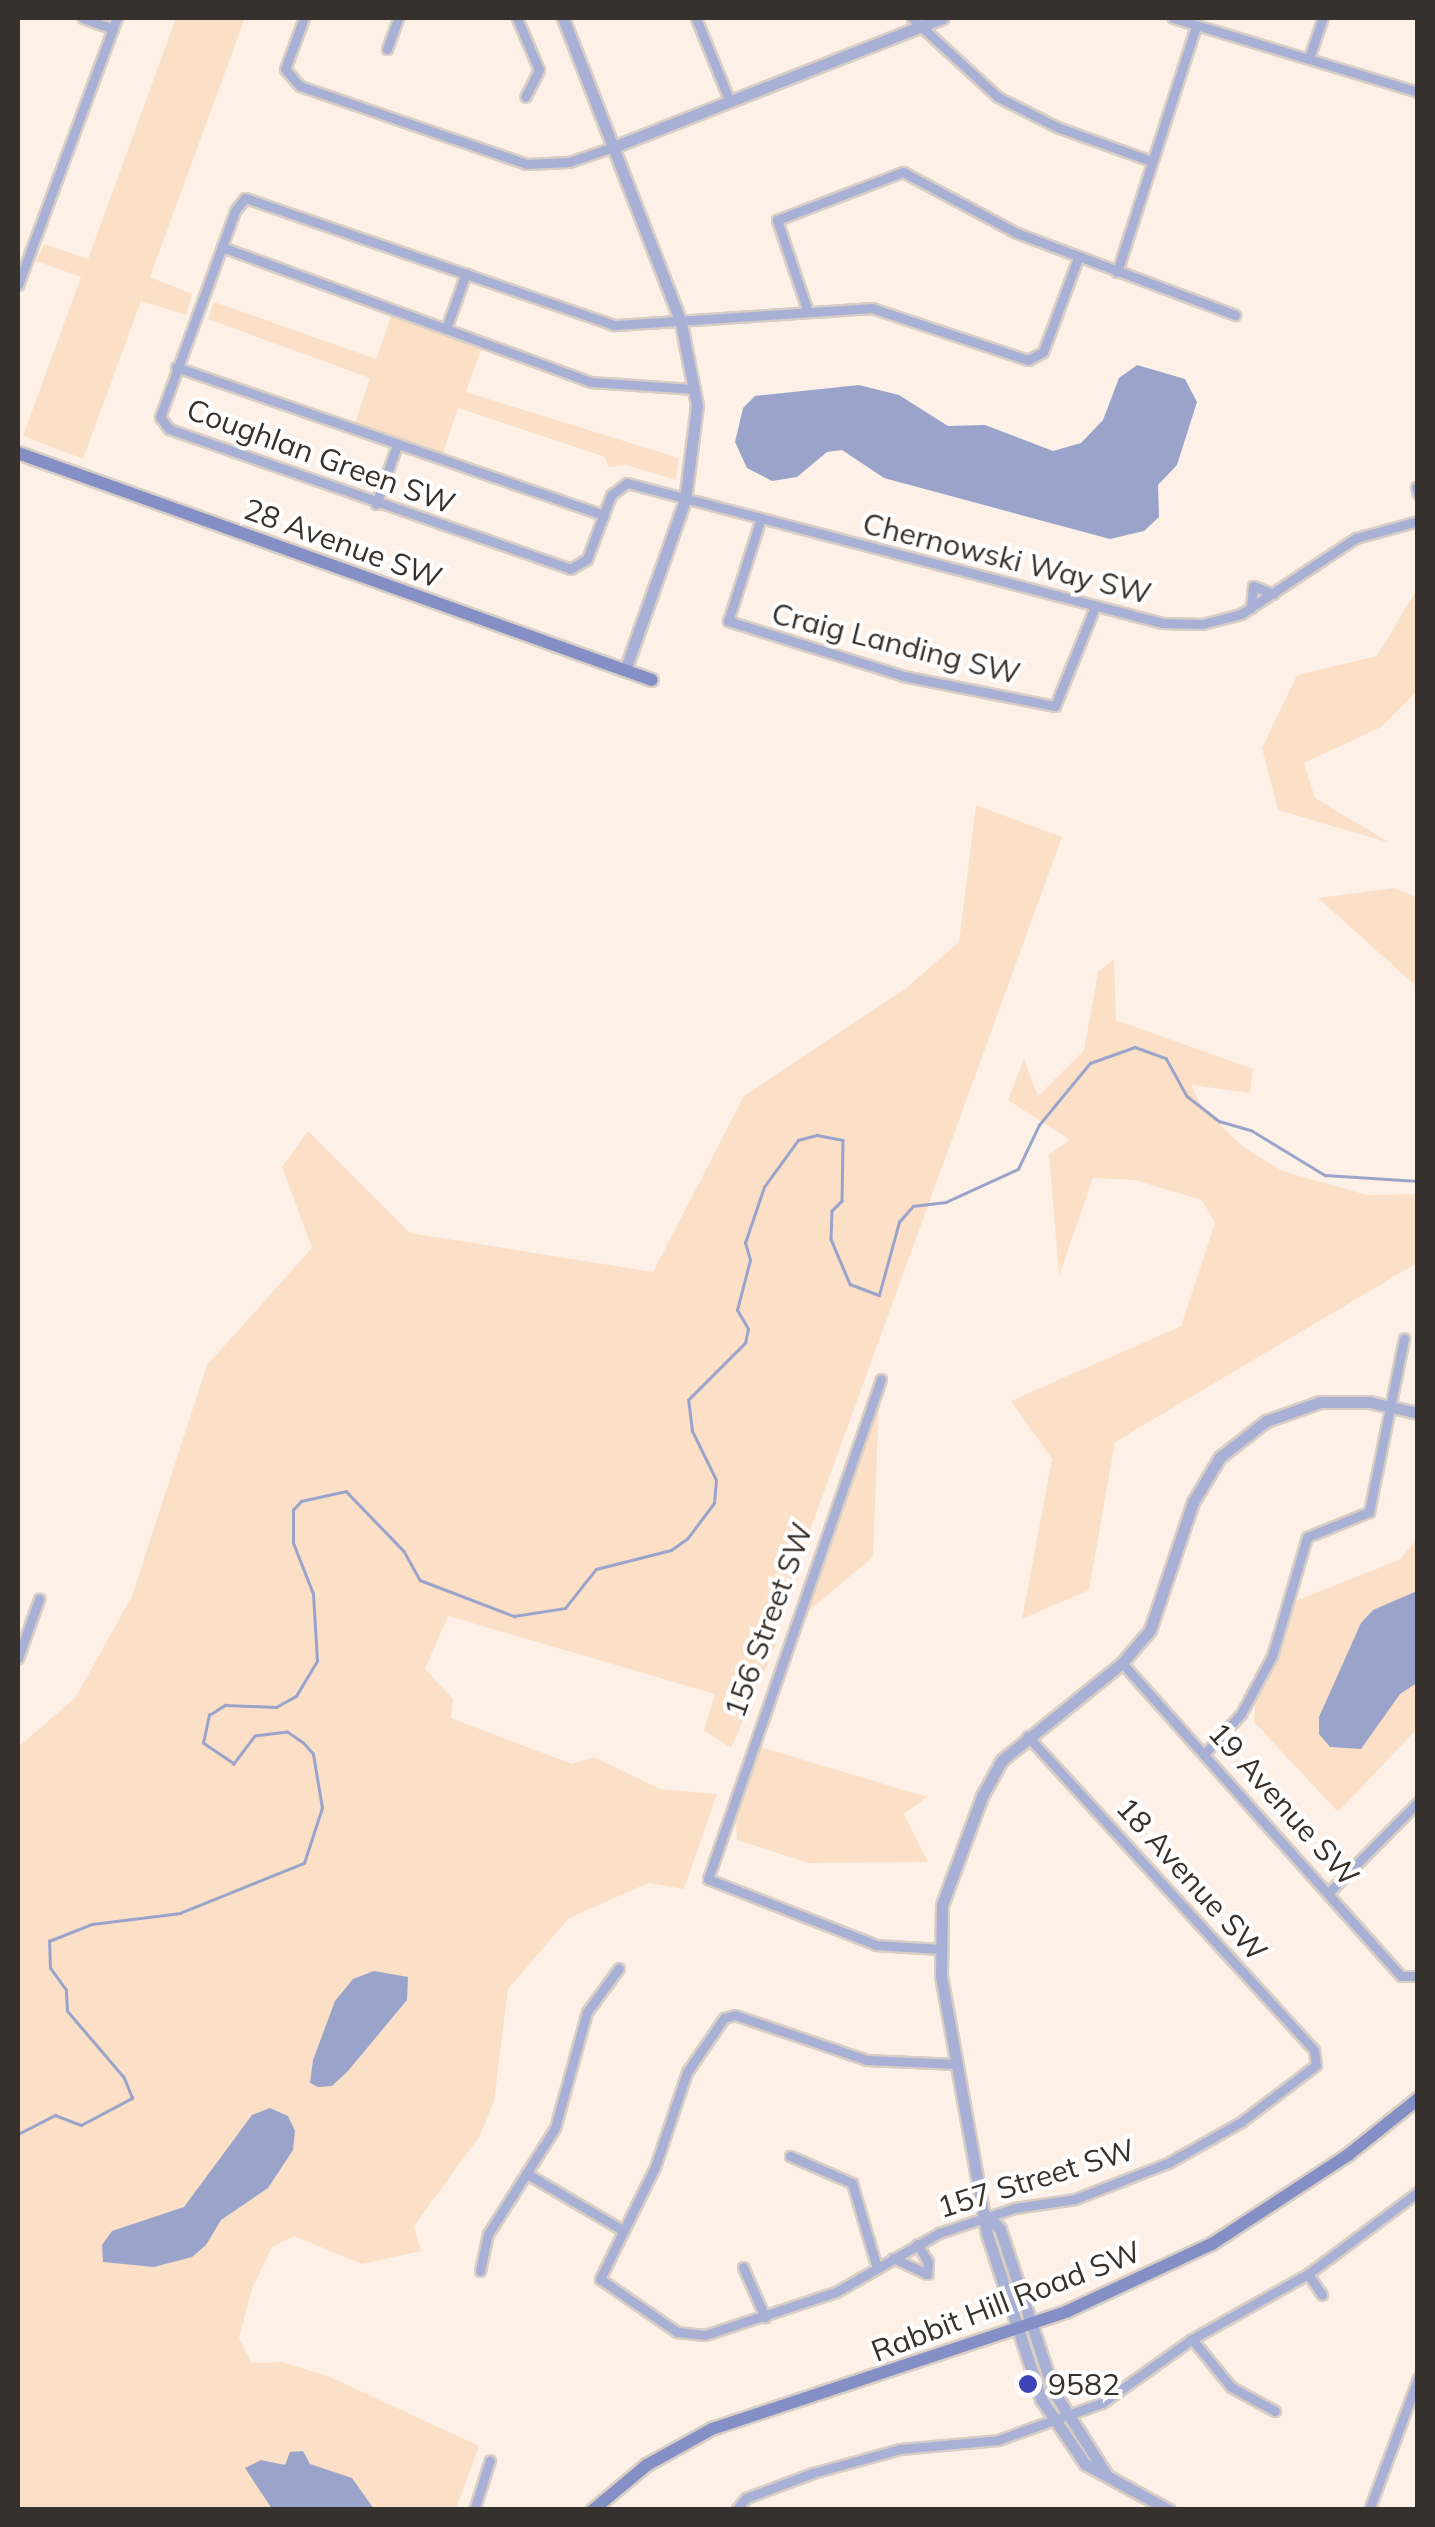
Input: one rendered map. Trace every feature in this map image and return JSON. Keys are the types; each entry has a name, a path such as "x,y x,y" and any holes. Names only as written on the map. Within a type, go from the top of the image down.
{"main road":[{"name":"28 Avenue SW","path":"18,453 652,680"},
{"name":"Rabbit Hill Road SW","path":"593,2510 647,2465 712,2430 1030,2325 1212,2244 1348,2155 1418,2099"}],"street":[{"path":"83,18 112,29"},
{"path":"18,285 117,18"},
{"path":"304,18 286,69 300,86 526,164 569,162 614,147 917,22 943,18"},
{"path":"386,49 398,18"},
{"path":"517,18 539,70 525,98"},
{"path":"563,18 681,323 695,389 695,455 684,500 625,670"},
{"path":"696,18 730,102"},
{"path":"1173,18 1310,55 1418,92"},
{"path":"1310,55 1323,18"},
{"path":"917,22 998,97 1056,128 1151,161"},
{"path":"1117,272 1196,26"},
{"path":"808,312 777,220 891,172 910,175 975,213 1078,258 1235,314"},
{"name":"Coughlan Green SW","path":"684,500 628,483 615,490 587,559 570,568 376,504 169,429 160,411 222,246 245,198 604,323 681,323 886,310 1032,360 1044,352 1078,258"},
{"path":"222,246 591,382 695,389"},
{"path":"446,326 466,272"},
{"path":"176,367 604,515"},
{"path":"376,504 397,445"},
{"name":"Chernowski Way SW","path":"684,500 1094,609 1202,624 1250,608 1356,538 1418,521"},
{"name":"Craig Landing SW","path":"760,521 728,621 903,676 1055,706 1094,609"},
{"path":"1250,608 1253,586 1274,594"},
{"path":"1206,1753 1241,1714 1272,1656 1307,1537 1369,1512 1404,1338"},
{"name":"156 Street SW","path":"881,1378 708,1879 876,1945 939,1949"},
{"path":"1170,2510 1132,2495 1103,2471 1060,2421 1016,2330 988,2234 989,2217 957,2064 939,1949 942,1905 982,1796 1026,1735 1122,1664 1158,1616 1193,1502 1228,1450 1266,1421 1298,1408 1346,1400 1418,1413"},
{"path":"18,1658 39,1599"},
{"name":"19 Avenue SW","path":"1122,1664 1412,1977"},
{"name":"18 Avenue SW","path":"1026,1735 1317,2060"},
{"path":"1330,1891 1418,1802"},
{"path":"480,2271 488,2234 529,2176 561,2112 587,2012 619,1968"},
{"path":"529,2176 624,2231 655,2168 686,2072 729,2016 867,2060 957,2064"},
{"name":"157 Street SW","path":"624,2231 600,2279 692,2337 836,2292 917,2244 989,2217 1075,2199 1168,2163 1263,2107 1317,2060"},
{"path":"790,2156 852,2183 877,2268"},
{"path":"736,2508 794,2479 881,2453 998,2440 1060,2421 1131,2385 1192,2339 1308,2274 1418,2192"},
{"path":"989,2217 1000,2229 1060,2421"},
{"name":"157 Street SW","path":"894,2258 926,2274 928,2262 917,2244"},
{"path":"743,2267 765,2316"},
{"path":"1308,2274 1322,2295"},
{"path":"1192,2339 1231,2387 1275,2411"},
{"path":"1124,2372 1131,2385"},
{"path":"1369,2510 1418,2378"},
{"path":"474,2510 490,2460"}],"shaded area":[{"path":"176,18 245,18 150,277 192,294 186,315 141,301 83,459 23,436 81,277 36,261 44,244 88,259"},
{"path":"214,302 376,359 392,314 482,347 466,392 679,458 676,480 626,465 608,467 605,457 458,408 442,456 355,423 370,378 208,319"},
{"path":"1417,589 1417,691 1381,727 1304,763 1315,798 1390,843 1278,810 1262,748 1297,675 1377,656"},
{"path":"976,805 1062,837 769,1643 776,1644 731,1748 704,1730 715,1694 448,1616 425,1669 453,1699 451,1718 572,1764 594,1757 660,1789 717,1794 684,1889 648,1883 569,1918 508,1989 494,2102 479,2137 414,2226 421,2251 362,2264 294,2236 272,2247 252,2289 239,2338 252,2363 282,2362 328,2376 479,2446 456,2509 18,2509 18,1747 75,1698 132,1596 207,1365 312,1248 282,1167 308,1131 410,1233 653,1272 744,1096 905,989 959,942"},
{"path":"1394,888 1417,898 1417,987 1318,898"},
{"path":"1114,959 1116,1020 1253,1069 1250,1093 1191,1085 1201,1106 1242,1146 1282,1171 1367,1195 1417,1194 1417,1263 1115,1442 1089,1590 1022,1619 1052,1459 1011,1401 1181,1326 1215,1223 1202,1200 1135,1180 1093,1178 1059,1276 1049,1154 1070,1140 1008,1100 1024,1059 1038,1096 1084,1050 1098,972"},
{"path":"879,1401 873,1557 800,1618"},
{"path":"1417,1539 1417,1729 1338,1812 1254,1722 1255,1704 1282,1649 1295,1601 1399,1560"},
{"path":"757,1746 927,1797 904,1814 928,1862 808,1863 737,1840 735,1808"}],"water":[{"path":"1137,365 1185,379 1197,402 1177,465 1158,485 1159,517 1144,531 1110,539 884,478 842,450 827,452 797,477 772,481 747,468 735,442 743,408 755,396 859,385 899,395 948,426 985,425 1053,451 1081,443 1103,420 1119,378"},
{"path":"1417,1591 1417,1683 1400,1694 1361,1749 1330,1747 1319,1734 1319,1717 1361,1623 1373,1610"},
{"path":"374,1971 408,1977 407,2000 332,2086 310,2083 313,2060 335,2001 353,1979"},
{"path":"270,2108 288,2116 295,2131 293,2150 268,2188 221,2220 206,2245 192,2257 154,2267 103,2262 102,2245 112,2231 184,2207 252,2115"},
{"path":"303,2451 310,2464 352,2478 374,2509 272,2509 245,2468 261,2460 285,2465 290,2452"}],"waterway":[{"path":"18,2134 55,2115 81,2125 132,2098 124,2078 67,2011 66,1990 50,1968 49,1941 92,1924 180,1913 304,1863 322,1808 313,1754 287,1732 255,1736 234,1764 203,1743 209,1715 225,1705 276,1707 296,1696 317,1661 313,1594 293,1543 293,1510 301,1501 346,1491 404,1551 420,1580 514,1616 565,1608 596,1569 671,1550 687,1539 714,1503 716,1480 692,1431 688,1400 745,1343 748,1329 737,1310 750,1260 745,1243 764,1187 798,1140 817,1135 843,1140 842,1201 832,1211 831,1239 850,1284 879,1295 899,1222 913,1206 946,1202 1018,1169 1039,1125 1090,1063 1135,1047 1166,1058 1187,1096 1219,1121 1251,1130 1325,1175 1418,1181"}],"place":[{"name":"9582","path":"1028,2384"}]}
